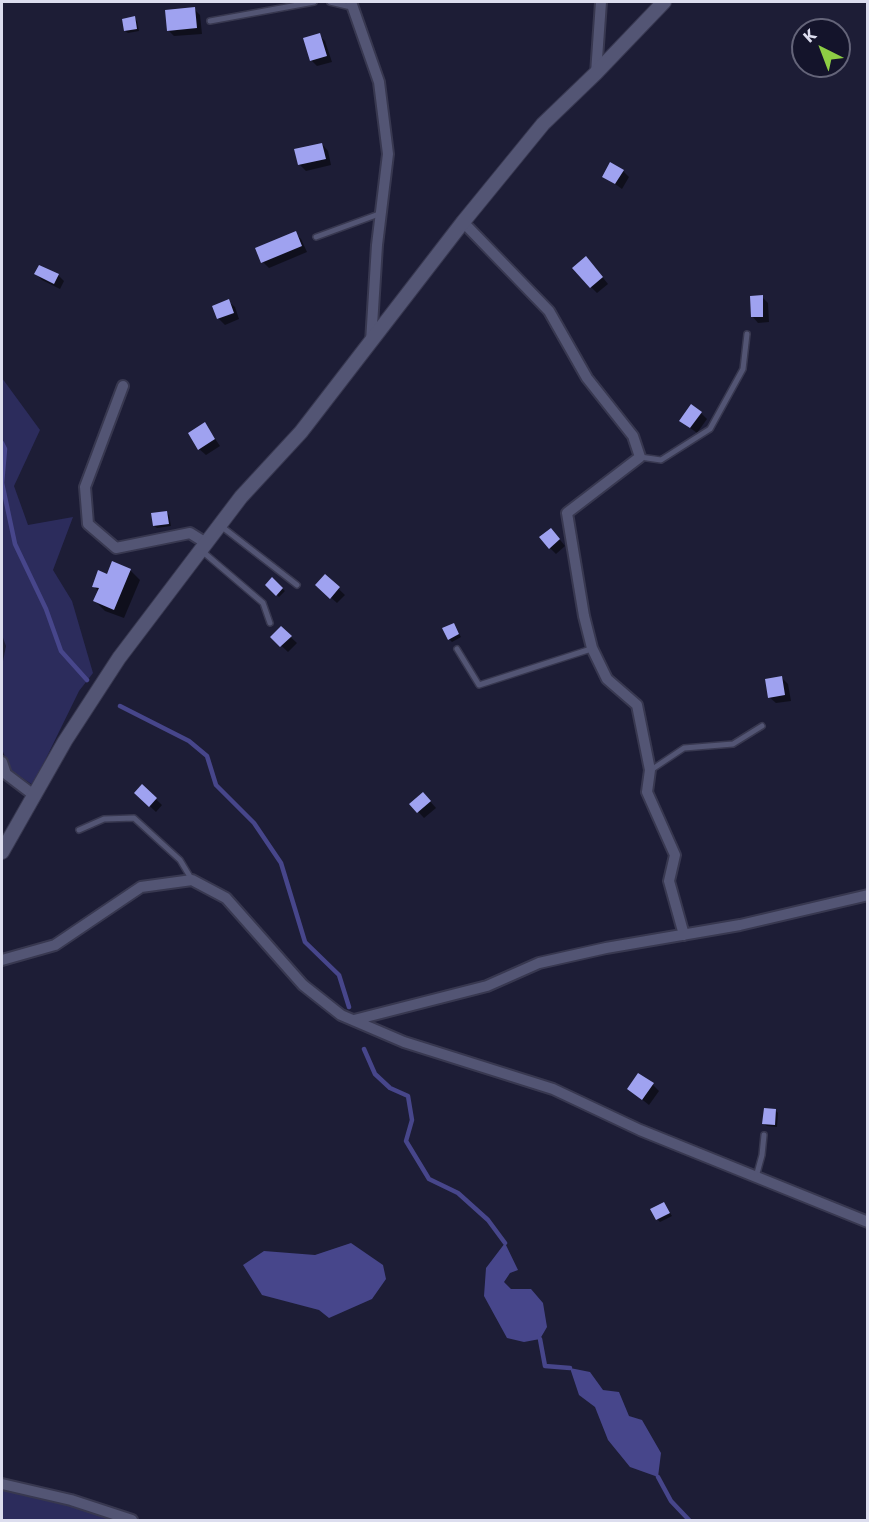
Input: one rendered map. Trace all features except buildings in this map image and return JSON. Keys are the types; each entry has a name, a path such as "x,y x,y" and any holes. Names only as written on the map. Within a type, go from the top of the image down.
{"street":[{"path":"596,73 601,2"},
{"path":"2,852 65,741 119,658 241,497 301,432 463,222 543,124 664,2"},
{"path":"352,5 379,82 388,154 371,342"},
{"path":"463,222 549,311 587,378 633,436 640,457 567,513 584,616 592,648 607,679 637,705 650,770 647,792 675,855 669,880 684,935"},
{"path":"123,386 85,487 88,524 116,548 190,532 203,547"},
{"path":"2,762 6,774 34,796"},
{"path":"2,960 55,945 141,887 192,880 226,898 303,985 340,1015 404,1042 553,1089 640,1130 867,1222"},
{"path":"354,1020 487,986 539,963 812,909 867,895"},
{"path":"2,1484 71,1500 132,1521"}],"lane":[{"path":"210,21 314,2"},
{"path":"330,2 352,5"},
{"path":"316,237 381,213"},
{"path":"640,457 661,460 710,429 743,369 747,334"},
{"path":"220,525 297,585"},
{"path":"203,547 263,603 270,623"},
{"path":"457,649 479,685 592,648"},
{"path":"650,770 684,748 733,744 762,726"},
{"path":"79,830 104,819 134,818 180,860 192,880"},
{"path":"756,1177 764,1136"}],"shaded area":[{"path":"2,378 40,430 14,486 28,525 73,517 53,570 72,601 93,673 79,691 33,785 10,770 2,749 2,666 6,646 2,635"},
{"path":"351,1243 383,1265 386,1279 372,1299 329,1318 319,1310 262,1295 243,1265 264,1251 315,1255"},
{"path":"505,1243 518,1270 510,1273 504,1282 511,1289 531,1289 543,1303 547,1327 540,1339 524,1342 507,1338 484,1296 486,1268"},
{"path":"570,1368 590,1372 603,1390 619,1392 629,1416 642,1420 661,1453 658,1477 630,1467 608,1440 595,1407 579,1395"},
{"path":"2,1489 56,1502 120,1520 2,1520"}],"waterway":[{"path":"2,443 5,449 2,483 15,544 46,609 61,651 87,680"},
{"path":"120,706 189,741 207,756 216,785 254,823 281,863 305,942 339,975 349,1007"},
{"path":"364,1049 375,1074 390,1088 408,1096 412,1120 406,1141 429,1179 458,1193 488,1220 505,1243"},
{"path":"540,1339 545,1366 570,1368"},
{"path":"658,1477 671,1501 689,1520"}]}
